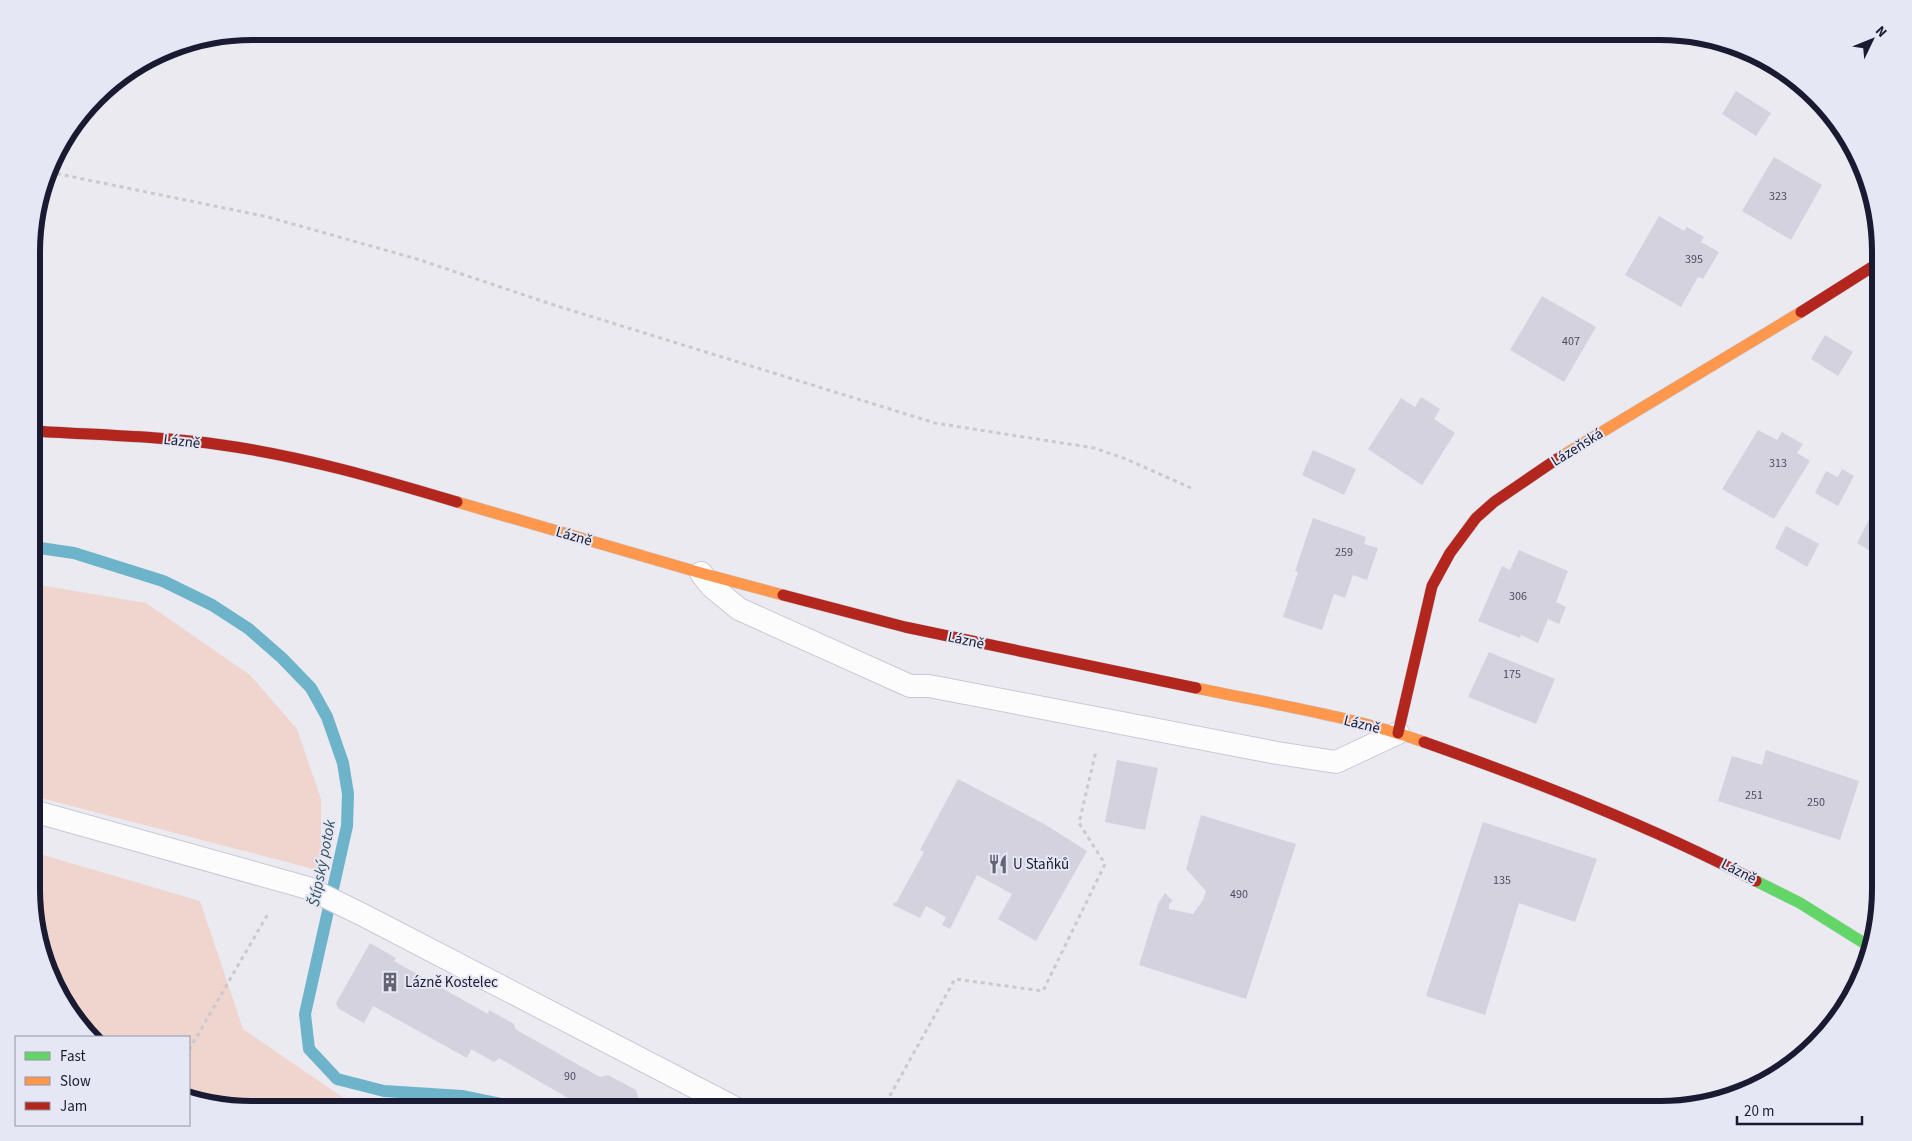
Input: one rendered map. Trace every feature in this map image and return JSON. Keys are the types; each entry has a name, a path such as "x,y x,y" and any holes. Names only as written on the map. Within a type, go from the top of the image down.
{"street":[{"name":"Lázeňská","path":"1398,733 1432,586 1450,553 1476,518 1494,502 1556,459 1763,336 1872,267"},
{"name":"Lázně","path":"40,431 156,438 222,445 280,455 369,476 701,573 904,627 1312,712 1398,733 1518,775 1710,857 1800,903 1865,943"}],"lane":[{"path":"701,573 711,586 739,609 910,686 929,686 1277,753 1336,762 1398,733"},
{"path":"40,813 308,888 363,914 721,1101"}],"path":[{"path":"55,173 268,218 416,259 563,308 936,422 1094,448 1126,459 1191,488"},
{"path":"887,1101 955,978 1043,991 1105,864 1079,823 1104,719"},
{"path":"190,1048 286,882"}],"shaded area":[{"path":"40,585 146,603 250,675 297,729 321,799 321,871 40,798"},
{"path":"40,854 200,901 243,1029 348,1101 238,1101 197,1094 190,1092 190,1036 99,1036 68,995 51,957 40,903"}],"building":[{"path":"1736,91 1771,113 1756,136 1722,114"},
{"path":"1774,157 1822,185 1791,240 1742,211"},
{"path":"1659,216 1684,231 1687,227 1704,237 1701,242 1719,252 1703,279 1698,277 1681,307 1625,275"},
{"path":"1542,296 1596,327 1564,382 1510,350"},
{"path":"1825,335 1853,352 1838,376 1811,359"},
{"path":"1421,397 1440,409 1434,419 1455,433 1422,485 1368,449 1401,398 1415,407"},
{"path":"1758,430 1777,440 1782,432 1803,444 1797,453 1810,461 1774,519 1722,489"},
{"path":"1313,450 1356,469 1344,495 1302,475"},
{"path":"1842,469 1854,476 1838,506 1815,493 1826,471 1838,477"},
{"path":"1872,514 1872,552 1857,543"},
{"path":"1313,518 1366,537 1364,544 1378,548 1367,580 1353,575 1345,598 1334,594 1322,630 1283,617 1298,572 1295,571"},
{"path":"1786,526 1819,544 1807,567 1775,548"},
{"path":"1519,550 1568,571 1556,602 1566,607 1559,624 1548,619 1538,643 1521,635 1520,638 1478,621 1502,566 1510,570"},
{"path":"1489,652 1555,679 1536,724 1468,697"},
{"path":"1766,750 1859,781 1840,840 1718,801 1732,756 1762,765"},
{"path":"1117,760 1158,768 1145,830 1105,822"},
{"name":"U Staňků","path":"958,779 1046,825 1087,851 1036,941 998,919 1012,894 977,875 950,929 942,925 946,917 926,906 920,918 893,905 894,902 896,903 924,852 920,850"},
{"path":"1201,815 1296,844 1246,999 1139,965 1158,904 1165,893 1173,901 1169,904 1169,909 1193,914 1203,900 1206,891 1186,869"},
{"path":"1483,822 1597,859 1575,922 1519,903 1485,1015 1426,996"},
{"name":"Lázně Kostelec","path":"370,943 396,958 394,961 488,1014 489,1010 514,1024 515,1029 600,1077 608,1075 636,1090 641,1101 573,1101 499,1058 494,1062 471,1049 467,1058 373,1006 364,1023 339,1009 336,1003"}],"waterway":[{"name":"Štípský potok","path":"40,548 74,553 163,581 212,605 249,629 282,658 311,688 327,717 343,763 348,794 347,826 305,1014 309,1049 337,1079 384,1091 462,1096 487,1101"}],"traffic: fast":[{"path":"1756,881 1800,903 1865,944"}],"traffic: slow":[{"path":"1557,459 1801,312"},
{"path":"457,502 783,595"},
{"path":"1196,688 1340,718 1424,742"}],"traffic: jam":[{"path":"1801,312 1872,267"},
{"path":"40,431 175,440 222,445 282,455 341,469 457,502"},
{"path":"1398,733 1432,586 1450,553 1476,518 1494,502 1557,459"},
{"path":"783,595 905,627 1196,688"},
{"path":"1424,742 1509,773 1634,823 1756,881"}],"place":[{"name":"U Staňků","path":"998,864"},
{"name":"Lázně Kostelec","path":"390,982"}]}
